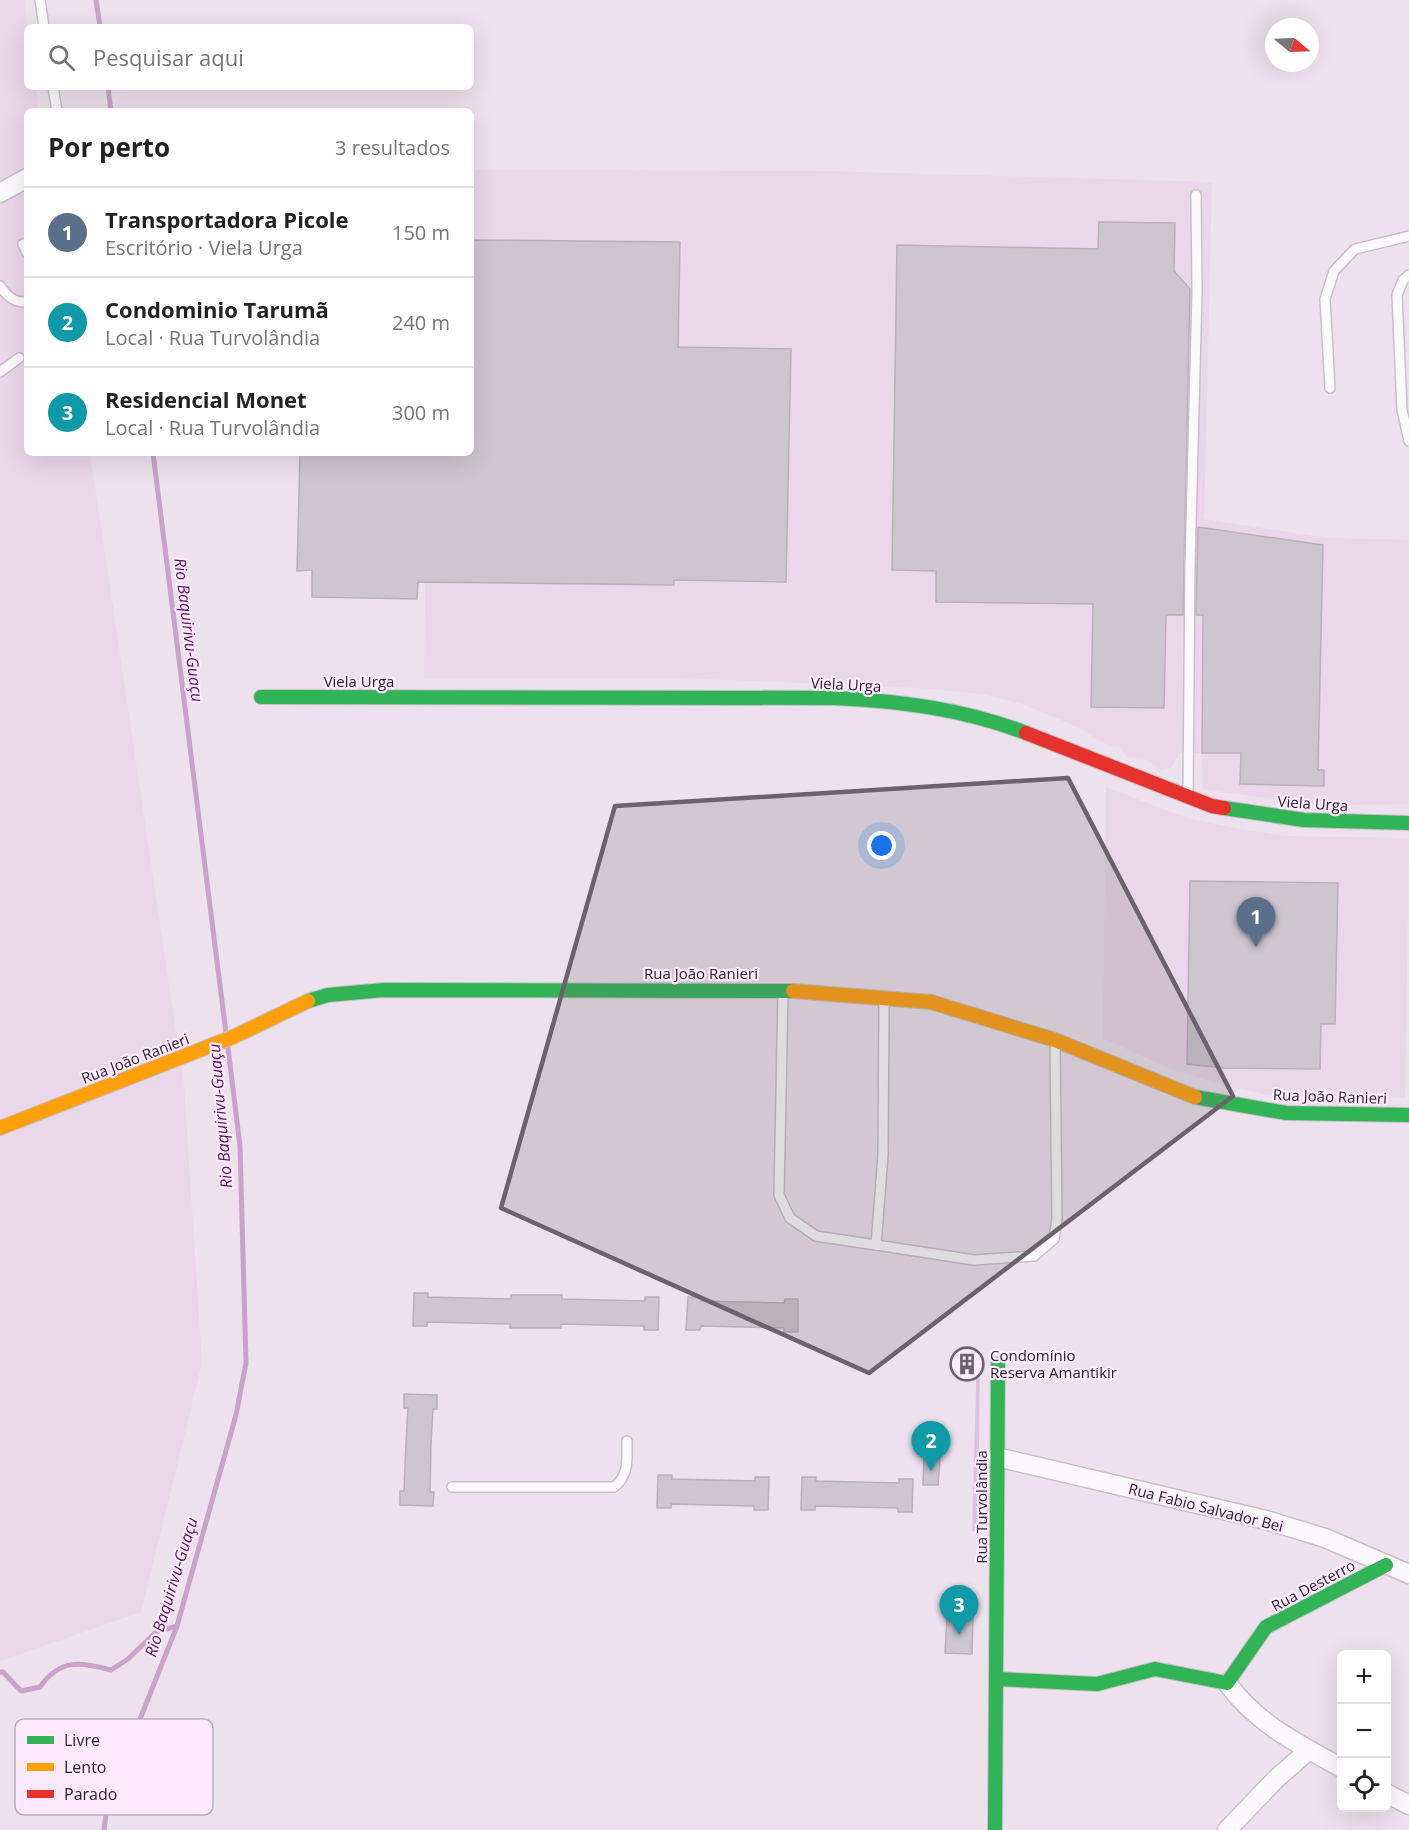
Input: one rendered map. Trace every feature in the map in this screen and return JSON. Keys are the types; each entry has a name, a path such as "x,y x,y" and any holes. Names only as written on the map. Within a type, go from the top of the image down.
{"street":[{"path":"0,193 24,180"},
{"name":"Viela Urga","path":"261,698 791,698 911,704 967,713 994,722 1188,799 1280,818 1409,823"},
{"name":"Rua João Ranieri","path":"0,1128 233,1037 296,1005 328,995 384,990 783,990 884,996 931,1002 1055,1040 1202,1100 1286,1113 1409,1115"},
{"name":"Rua Turvolândia","path":"995,1830 998,1679 998,1364"},
{"name":"Rua Fabio Salvador Bei","path":"997,1457 1266,1520 1325,1538 1409,1574"},
{"name":"Rua Desterro","path":"1227,1683 1266,1627 1386,1565"},
{"path":"998,1679 1097,1684 1128,1678 1155,1669 1227,1683 1243,1705 1267,1726 1337,1766"},
{"path":"1227,1830 1276,1779 1309,1750"},
{"path":"1391,1796 1409,1805"}],"lane":[{"path":"40,0 44,24"},
{"path":"54,90 56,108"},
{"path":"1188,799 1190,565 1197,291 1196,195"},
{"path":"1330,388 1325,299 1334,271 1355,249 1409,236"},
{"path":"1409,275 1403,280 1397,294 1402,410 1409,441"},
{"path":"0,286 6,295 18,303 24,302"},
{"path":"0,372 19,358"},
{"path":"783,990 779,1195 790,1218 816,1236 974,1260 1034,1256 1054,1239 1057,1219 1055,1040"},
{"path":"876,1245 883,1155 884,996"},
{"path":"452,1487 614,1487 623,1480 626,1469 627,1441"}],"highlighted area":[{"path":"1068,778 1233,1096 869,1373 501,1208 615,806"}],"shaded area":[{"path":"0,0 24,0 27,24 24,24 24,90 36,90 39,108 24,108 24,456 90,456 184,1086 202,1363 141,1612 0,1661"},
{"path":"474,170 824,171 1212,182 1204,519 1327,538 1409,540 1409,804 1313,805 1203,789 1202,753 1180,753 1171,768 1161,770 1145,759 1127,757 1120,746 1111,747 1075,726 1022,704 982,694 921,688 682,678 424,678 427,456 474,456"},
{"path":"1106,787 1186,818 1240,829 1285,836 1409,838 1405,1098 1269,1095 1218,1084 1168,1068 1103,1038"},
{"path":"977,1354 980,1354 978,1532 972,1531"}],"building":[{"path":"1099,222 1175,223 1174,271 1190,289 1183,615 1166,615 1164,708 1091,707 1093,604 936,602 936,571 892,570 897,245 1098,249"},
{"path":"474,240 680,242 678,347 791,349 786,582 674,580 674,585 418,582 417,599 312,597 312,570 297,571 300,456 474,456"},
{"path":"1198,527 1323,545 1318,770 1324,770 1324,786 1240,784 1241,753 1202,753 1203,615 1196,615"},
{"path":"1190,881 1338,883 1335,1024 1321,1024 1320,1069 1224,1068 1187,1064"},
{"path":"414,1293 428,1293 428,1297 511,1299 511,1295 562,1295 562,1299 645,1301 645,1297 659,1297 658,1330 644,1330 644,1326 561,1324 561,1328 510,1328 510,1324 427,1322 427,1326 413,1326"},
{"path":"688,1297 701,1297 701,1301 784,1303 785,1299 798,1299 798,1332 784,1332 784,1328 701,1326 700,1330 686,1330"},
{"name":"Condomínio Reserva Amantikir","path":"958,1353 977,1354 976,1374 957,1373"},
{"path":"404,1394 437,1395 437,1409 433,1409 431,1444 430,1492 434,1492 433,1506 400,1505 400,1491 404,1491 408,1408 404,1408"},
{"path":"924,1457 940,1458 938,1485 923,1485"},
{"path":"658,1475 672,1475 672,1479 755,1481 755,1477 769,1477 768,1510 754,1510 754,1506 671,1504 671,1508 657,1508"},
{"path":"802,1477 816,1477 816,1481 899,1483 899,1479 913,1479 912,1512 898,1512 898,1508 815,1506 815,1510 801,1510"},
{"path":"947,1616 973,1616 972,1654 945,1653"}],"waterway":[{"name":"Rio Baquirivu-Guaçu","path":"96,0 100,24"},
{"name":"Rio Baquirivu-Guaçu","path":"108,90 111,108"},
{"name":"Rio Baquirivu-Guaçu","path":"153,456 226,1033"},
{"name":"Rio Baquirivu-Guaçu","path":"140,1719 177,1626 236,1415 246,1363 240,1146 228,1048"},
{"path":"0,1672 3,1672 21,1691 40,1687 55,1671 63,1667 81,1664 111,1670 128,1659 156,1632 177,1626"},
{"name":"Rio Baquirivu-Guaçu","path":"104,1830 106,1815"}],"traffic: fast":[{"path":"261,697 834,698 883,701 955,712 1026,733"},
{"path":"1224,808 1304,820 1409,823"},
{"path":"308,1001 328,995 384,990 793,991"},
{"path":"1195,1097 1286,1113 1409,1115"},
{"path":"995,1830 998,1364"},
{"path":"998,1679 1097,1684 1155,1669 1227,1683 1266,1627 1386,1565"}],"traffic: slow":[{"path":"793,991 931,1002 1055,1040 1195,1097"},
{"path":"0,1128 233,1037 308,1001"}],"traffic: jam":[{"path":"1026,733 1212,806 1224,808"}],"place":[{"name":"Transportadora Picole","path":"1256,947"},
{"name":"Condomínio Reserva Amantikir","path":"967,1364"},
{"name":"Condominio Tarumã","path":"931,1471"},
{"name":"Residencial Monet","path":"959,1635"}]}
